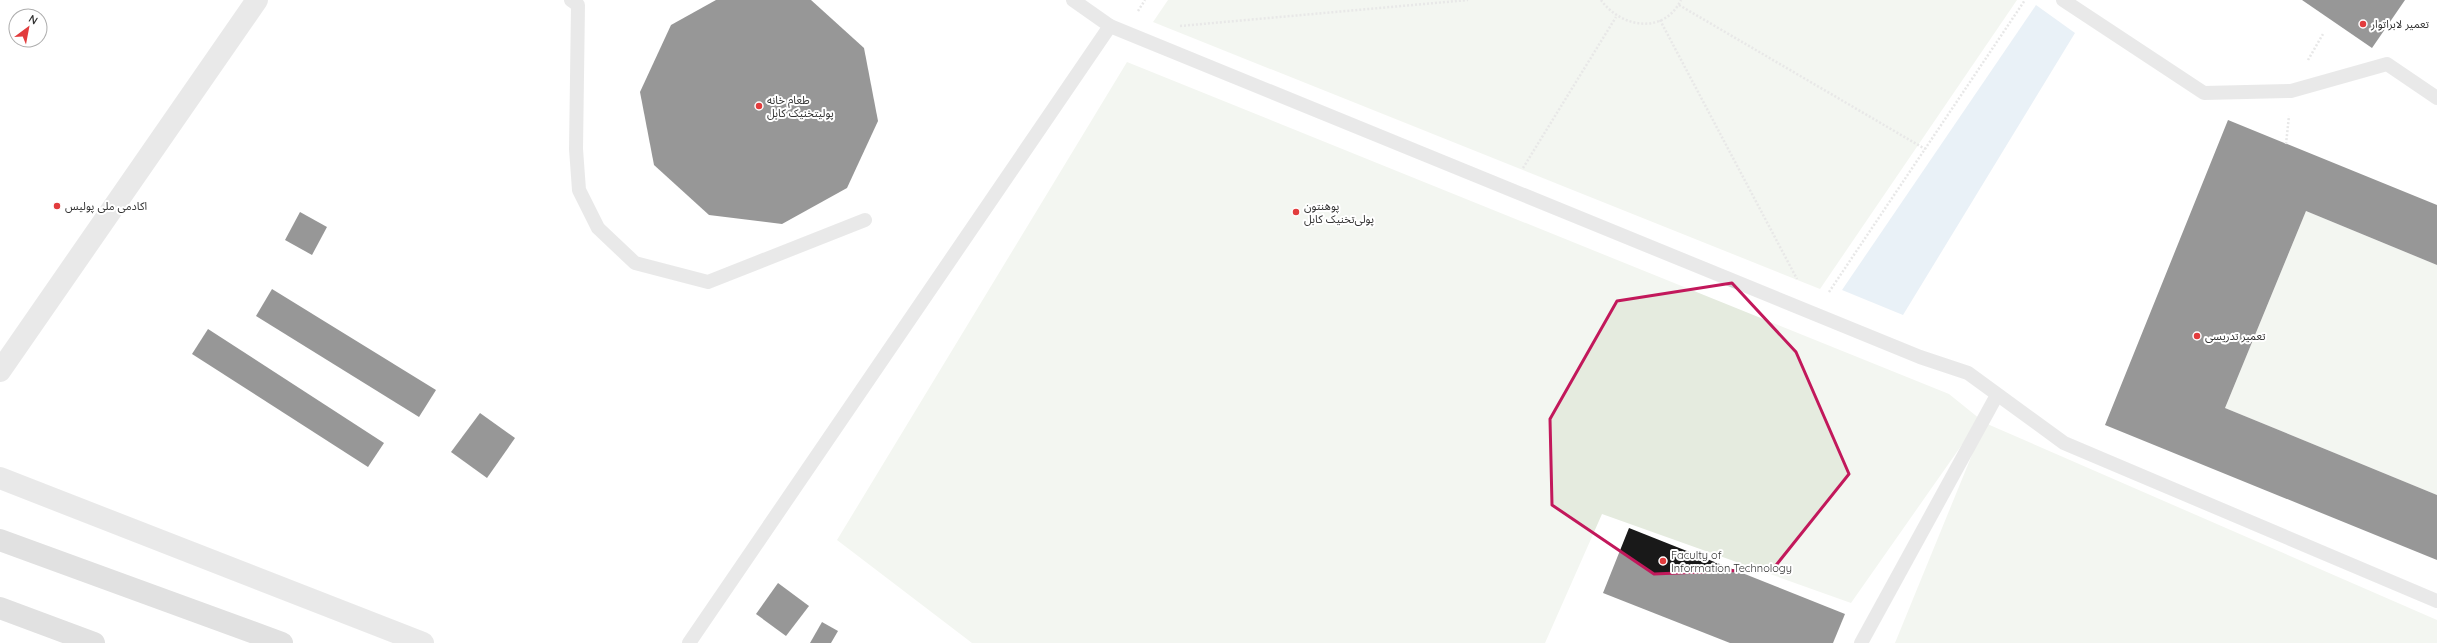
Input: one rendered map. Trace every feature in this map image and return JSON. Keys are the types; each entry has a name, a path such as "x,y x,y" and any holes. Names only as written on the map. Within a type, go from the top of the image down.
{"main road":[{"path":"0,540 282,643"},
{"path":"0,608 94,643"}],"street":[{"path":"0,371 257,0"},
{"path":"0,478 423,643"}],"lane":[{"path":"571,0 578,5 576,149 579,190 598,228 635,264 708,282 865,220"},
{"path":"1073,0 1110,26 1815,314 1920,356 1968,373 2064,443 2437,601"},
{"path":"2063,0 2204,93 2291,90 2387,64 2437,98"},
{"path":"689,643 1110,26"},
{"path":"1862,643 1997,395"}],"path":[{"path":"1179,26 1468,0"},
{"path":"1601,0 1616,17 1632,24 1646,24 1660,20 1679,5 1681,0"},
{"path":"1660,20 1815,314 2025,0"},
{"path":"1679,5 1925,149"},
{"path":"1510,189 1616,17"}],"highlighted area":[{"path":"1732,283 1796,352 1849,474 1773,569 1654,574 1552,505 1550,419 1617,301"}],"shaded area":[{"path":"1168,0 2017,0 1820,289 1153,22"},
{"path":"1127,62 1949,394 1980,419 1851,603 1602,514 1545,643 972,643 837,540"},
{"path":"2306,211 2437,265 2437,495 2225,408"},
{"path":"1985,423 2437,620 2437,643 1895,643"}],"water":[{"path":"2036,5 2075,33 1903,315 1842,290"}],"building":[{"name":"طعام خانه پولیتخنیک کابل","path":"716,0 811,0 864,48 878,121 847,188 782,224 709,215 654,165 640,92 671,25"},
{"name":"تعمیر لابراتوار","path":"2302,0 2405,0 2372,48"},
{"name":"تعمیر تدریسی","path":"2228,120 2437,205 2437,265 2306,211 2225,408 2437,495 2437,560 2105,425"},
{"path":"300,212 327,227 312,255 285,240"},
{"path":"272,289 436,390 419,417 256,316"},
{"path":"208,329 384,443 368,467 192,354"},
{"path":"480,413 515,438 487,478 451,452"},
{"name":"Faculty of Information Technology","path":"1629,528 1845,614 1833,643 1730,643 1603,593"},
{"path":"778,583 809,606 786,636 756,614"},
{"path":"822,622 838,631 831,643 810,643"}],"place":[{"name":"تعمیر لابراتوار","path":"2363,24"},
{"name":"طعام خانه پولیتخنیک کابل","path":"759,106"},
{"name":"اکادمی ملی پولیس","path":"57,206"},
{"name":"پوهنتون پولی‌تخنیک کابل","path":"1296,212"},
{"name":"تعمیر تدریسی","path":"2197,336"},
{"name":"Faculty of Information Technology","path":"1663,561"}]}
